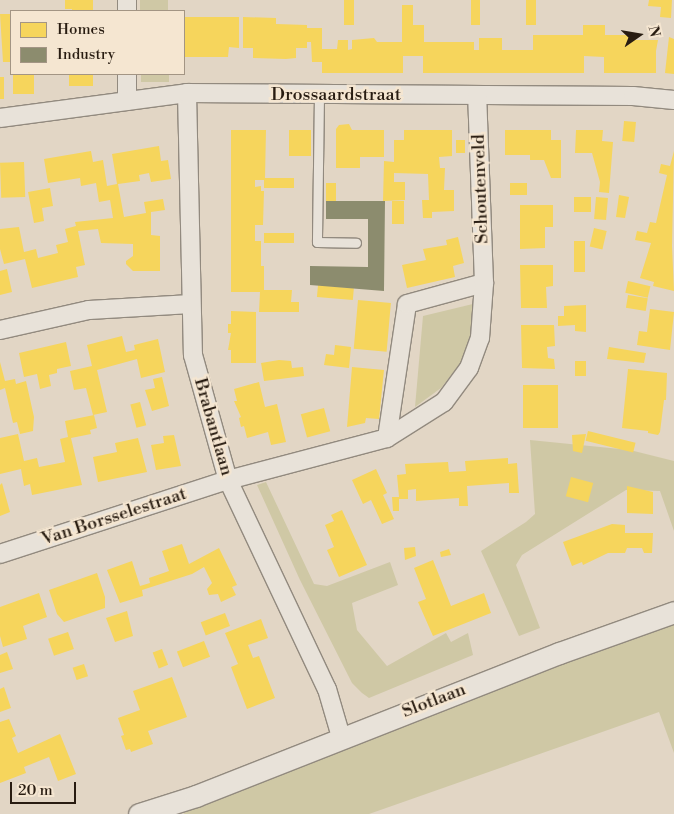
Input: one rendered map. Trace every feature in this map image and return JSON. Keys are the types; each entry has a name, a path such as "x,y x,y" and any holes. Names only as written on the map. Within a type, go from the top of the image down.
{"street":[{"path":"127,75 127,101"},
{"name":"Drossaardstraat","path":"0,118 187,93 633,96 674,100"},
{"name":"Brabantlaan","path":"187,93 193,355 228,480 327,689 341,737"},
{"name":"Schoutenveld","path":"228,480 387,438 444,402 468,368 480,338 484,283 477,96"},
{"path":"387,438 407,304 484,283"},
{"path":"0,330 89,310 191,304"},
{"name":"Van Borsselestraat","path":"0,554 228,480"},
{"name":"Slotlaan","path":"139,814 196,796 341,737 559,653 674,612"},
{"name":"Slotlaan","path":"172,814 196,796"}],"lane":[{"path":"319,94 316,242 356,243"}],"shaded area":[{"path":"140,0 168,0 168,10 140,10"},
{"path":"141,75 169,75 169,82 141,82"},
{"path":"477,303 481,316 467,355 441,388 415,407 423,316"},
{"path":"530,440 630,450 674,461 674,531 660,491 626,490 522,555 516,565 540,628 519,636 481,551 526,522 535,514"},
{"path":"266,482 314,584 327,586 390,562 398,585 352,603 357,630 387,666 446,633 451,642 468,633 473,655 369,698 362,693 352,683 300,580 257,485"},
{"path":"674,613 674,753 659,712 369,814 183,814 198,804"}],"building: Homes":[{"path":"65,0 93,0 93,10 65,9"},
{"path":"344,0 354,0 354,25 344,25"},
{"path":"471,0 480,0 480,25 471,25"},
{"path":"526,0 536,0 536,25 526,25"},
{"path":"649,0 672,0 671,18 660,17 661,7 648,6"},
{"path":"402,5 413,5 413,25 424,25 424,42 474,42 474,50 479,50 479,38 502,38 502,50 533,50 533,35 583,35 583,25 605,25 605,35 630,35 630,40 658,40 656,73 604,73 604,57 584,56 584,73 423,73 423,56 403,56 403,73 322,73 322,62 312,62 311,42 307,42 307,48 296,48 296,58 286,59 253,58 253,48 243,48 243,17 276,18 276,24 307,25 307,28 322,28 322,49 337,49 338,40 348,40 348,50 352,49 352,40 374,38 377,42 402,42"},
{"path":"0,14 10,14 10,62 3,62"},
{"path":"185,17 239,17 239,48 229,47 228,57 185,57"},
{"path":"669,37 674,39 674,74 665,73"},
{"path":"13,75 34,75 34,94 13,94"},
{"path":"69,75 93,75 93,86 69,86"},
{"path":"0,77 4,77 4,99 0,99"},
{"path":"624,121 636,122 634,142 622,141"},
{"path":"349,124 352,130 384,130 384,157 360,157 360,168 336,168 336,129 339,125"},
{"path":"231,130 266,130 265,178 294,178 294,188 264,188 264,180 255,180 255,187 261,186 261,191 264,191 263,225 255,225 255,241 261,241 261,266 264,266 264,290 292,290 291,302 299,302 299,312 259,312 260,292 231,292"},
{"path":"289,130 311,130 311,156 289,156"},
{"path":"404,130 452,130 452,156 439,157 440,168 445,168 444,190 454,190 454,211 432,212 432,218 423,218 422,200 429,200 428,174 394,173 394,182 405,182 405,200 383,201 384,161 394,162 394,140 404,140"},
{"path":"505,130 551,130 551,140 561,140 561,178 551,178 544,160 530,160 530,155 505,155"},
{"path":"576,130 603,130 602,141 613,142 609,193 599,192 600,182 592,153 575,153"},
{"path":"456,140 465,140 465,153 456,153"},
{"path":"159,146 161,161 168,160 171,179 151,182 149,173 139,175 140,181 118,184 124,217 146,213 144,202 163,199 165,210 151,212 151,235 160,236 160,271 133,271 126,264 126,261 133,256 133,244 101,243 98,229 78,231 85,265 76,267 78,277 32,288 25,259 4,264 0,249 0,229 19,227 24,252 36,249 38,258 58,253 56,245 68,242 65,229 76,226 75,222 113,218 110,200 99,202 96,183 81,186 80,178 48,183 44,159 91,151 93,162 103,160 107,186 117,184 112,154"},
{"path":"674,151 672,246 674,291 653,286 654,282 640,278 651,243 635,240 637,231 647,233 650,222 656,223 667,175 659,173 661,164 670,166"},
{"path":"24,162 25,197 1,198 0,163"},
{"path":"326,183 336,183 336,201 326,201"},
{"path":"510,183 527,183 527,195 510,195"},
{"path":"50,188 53,206 42,208 44,221 34,223 28,192"},
{"path":"619,195 629,197 625,218 616,217"},
{"path":"574,197 591,197 591,212 574,212"},
{"path":"596,197 608,198 606,220 594,219"},
{"path":"392,201 404,201 404,224 392,224"},
{"path":"520,205 553,205 553,227 545,227 545,248 520,249"},
{"path":"594,228 607,231 602,249 590,247"},
{"path":"264,233 294,233 294,243 264,243"},
{"path":"458,237 464,263 453,266 455,277 407,288 402,265 426,260 423,249 447,245 446,240"},
{"path":"574,241 585,241 585,272 574,272"},
{"path":"520,265 553,265 553,286 546,287 547,308 521,308"},
{"path":"7,269 12,292 0,295 0,271"},
{"path":"628,281 650,286 648,298 625,293"},
{"path":"318,285 354,288 353,300 317,297"},
{"path":"628,295 648,298 646,311 626,308"},
{"path":"358,300 391,303 387,352 354,349"},
{"path":"586,305 586,332 575,331 575,325 558,326 558,316 564,316 564,306"},
{"path":"650,309 674,312 670,350 637,345 639,331 647,332"},
{"path":"231,311 256,312 256,363 231,363 231,350 228,350 231,333 228,333 228,324 231,324"},
{"path":"521,325 554,325 555,346 547,347 548,358 554,359 555,369 522,368"},
{"path":"122,336 126,352 135,350 134,345 158,339 165,372 141,378 137,359 97,370 107,412 93,415 86,388 74,390 70,371 92,366 87,345"},
{"path":"66,342 71,366 57,369 57,373 49,375 51,386 40,389 37,374 24,377 19,353"},
{"path":"335,345 351,347 349,368 324,365 326,354 334,355"},
{"path":"609,347 646,353 644,363 607,359"},
{"path":"279,360 291,361 292,368 303,367 304,376 264,381 261,363"},
{"path":"575,361 586,361 586,376 575,376"},
{"path":"0,362 5,381 15,379 16,384 26,381 34,417 33,431 20,434 17,422 13,423 5,388 0,390"},
{"path":"352,367 384,370 379,419 366,418 365,423 347,427"},
{"path":"628,369 667,373 666,400 664,400 658,435 648,433 648,431 622,428"},
{"path":"162,377 169,406 152,411 145,390 155,388 153,379"},
{"path":"259,382 265,407 277,404 286,442 271,445 268,432 247,438 244,426 241,427 239,418 241,417 234,401 237,401 234,389"},
{"path":"523,385 558,385 558,428 523,428"},
{"path":"140,402 146,425 137,428 130,405"},
{"path":"324,408 330,431 307,437 301,414"},
{"path":"94,415 97,428 90,430 91,434 71,438 82,485 32,495 30,484 24,486 21,469 0,474 0,438 18,434 24,461 37,458 39,467 65,462 60,439 68,437 65,421"},
{"path":"588,431 636,443 633,453 586,441"},
{"path":"586,434 582,453 573,451 572,435"},
{"path":"174,435 181,466 156,470 151,445 164,443 163,436"},
{"path":"138,438 147,472 98,482 93,457 117,452 115,443"},
{"path":"508,458 508,464 517,463 519,493 509,493 509,483 467,486 468,506 459,506 459,498 416,501 416,489 408,490 408,499 399,499 399,511 393,511 392,497 399,497 397,475 406,474 405,464 448,462 449,472 466,471 465,461"},
{"path":"376,469 387,493 383,495 394,519 382,524 371,500 363,504 352,480"},
{"path":"571,477 593,483 588,502 566,496"},
{"path":"2,483 10,512 0,516 0,485"},
{"path":"627,486 653,492 653,514 627,513"},
{"path":"342,510 367,565 339,577 327,550 334,547 325,525 334,521 331,515"},
{"path":"612,524 625,525 625,533 653,533 652,553 644,553 642,548 627,548 625,553 608,553 583,565 582,562 572,566 563,542"},
{"path":"182,544 189,564 219,548 237,585 232,587 236,595 221,602 218,594 209,595 207,589 212,583 204,567 192,574 142,590 143,596 120,603 107,570 132,561 140,586 150,583 149,578 169,571 162,551"},
{"path":"415,547 416,556 405,560 404,548"},
{"path":"449,549 451,555 441,557 440,552"},
{"path":"433,560 451,606 484,593 491,613 433,636 418,602 426,599 414,568"},
{"path":"97,573 105,597 105,608 64,622 57,614 49,590"},
{"path":"39,593 47,617 23,626 27,639 3,647 0,636 0,607"},
{"path":"127,611 133,636 115,642 106,618"},
{"path":"225,613 230,626 206,635 201,622"},
{"path":"261,619 268,638 248,645 253,658 259,656 275,698 247,709 231,667 238,664 225,633"},
{"path":"68,632 74,649 54,656 48,639"},
{"path":"204,641 210,657 183,667 177,651"},
{"path":"162,649 168,665 159,668 153,653"},
{"path":"7,652 13,669 0,673 0,655"},
{"path":"84,664 88,676 77,680 73,668"},
{"path":"172,677 187,717 148,731 153,744 131,752 130,749 126,750 121,736 124,735 118,718 140,710 133,691"},
{"path":"4,687 11,708 0,712 0,689"},
{"path":"9,719 16,736 12,738 18,753 60,734 76,774 58,781 49,757 24,767 26,773 0,783 0,722"}],"building: Industry":[{"path":"326,201 385,201 384,291 310,285 310,266 368,267 368,219 326,219"}]}
